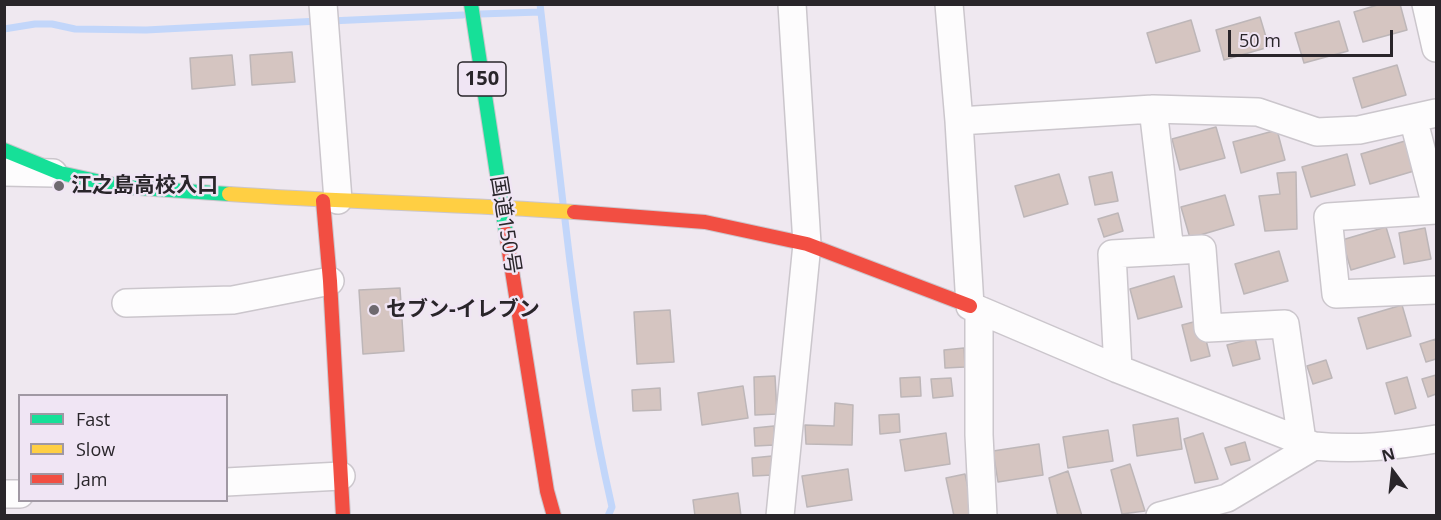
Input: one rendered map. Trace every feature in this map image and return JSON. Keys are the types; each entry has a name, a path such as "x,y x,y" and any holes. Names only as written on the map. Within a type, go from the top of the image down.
{"main road":[{"name":"国道150号","path":"471,4 547,491 554,516"},
{"path":"4,150 60,173 124,187 330,200 503,207 705,222 807,244 974,308"},
{"path":"330,200 330,281 343,516"}],"street":[{"path":"323,4 330,200"},
{"path":"780,516 807,244 792,4"},
{"path":"949,4 974,308 983,516"},
{"path":"1426,4 1437,48"},
{"path":"959,121 1153,109 1258,112 1317,132 1359,130 1425,116 1437,208 1328,217 1336,294 1437,290"},
{"path":"1153,109 1170,251"},
{"path":"4,172 60,173"},
{"path":"1118,369 1112,254 1202,249 1208,327 1285,324 1308,444"},
{"path":"126,303 233,300 330,281"},
{"path":"974,308 1118,369 1308,444 1347,449 1393,446 1437,439"},
{"path":"1160,516 1227,498 1308,444"},
{"path":"228,482 341,476"}],"building":[{"path":"1381,4 1400,4 1407,30 1363,42 1354,12"},
{"path":"1260,17 1269,47 1224,60 1216,30"},
{"path":"1191,20 1200,51 1156,63 1147,33"},
{"path":"1339,21 1348,51 1304,63 1295,33"},
{"path":"292,52 295,82 252,85 250,55"},
{"path":"232,55 235,85 192,89 190,58"},
{"path":"1397,65 1406,95 1362,108 1353,78"},
{"path":"1216,127 1225,158 1180,170 1172,139"},
{"path":"1277,130 1285,160 1241,173 1233,142"},
{"path":"1405,141 1414,171 1370,184 1361,154"},
{"path":"1347,154 1355,185 1311,197 1302,167"},
{"path":"1112,172 1118,201 1095,205 1089,177"},
{"path":"1296,172 1297,229 1265,231 1259,196 1280,194 1277,173"},
{"path":"1059,174 1068,204 1024,217 1015,186"},
{"path":"1225,195 1234,225 1190,238 1181,207"},
{"path":"1118,213 1123,231 1104,237 1098,219"},
{"path":"1386,227 1395,257 1351,270 1342,240"},
{"path":"1425,228 1431,259 1404,264 1399,233"},
{"path":"1279,251 1288,281 1244,294 1235,264"},
{"path":"1174,276 1182,307 1138,319 1130,289"},
{"path":"400,288 404,351 363,354 359,290"},
{"path":"1402,305 1411,336 1367,349 1358,318"},
{"path":"670,310 674,362 637,364 634,312"},
{"path":"1201,320 1210,356 1191,361 1182,325"},
{"path":"1255,338 1260,359 1233,366 1227,345"},
{"path":"1436,339 1436,359 1426,362 1420,344"},
{"path":"964,348 965,367 945,368 944,350"},
{"path":"1326,360 1332,378 1313,384 1307,366"},
{"path":"1436,375 1436,394 1428,397 1422,379"},
{"path":"775,376 777,414 755,415 754,377"},
{"path":"920,377 921,396 901,397 900,378"},
{"path":"1407,377 1416,408 1395,414 1386,383"},
{"path":"951,378 953,396 933,398 931,379"},
{"path":"743,386 748,418 702,425 698,393"},
{"path":"660,388 661,410 633,411 632,390"},
{"path":"835,403 853,405 852,445 806,444 805,425 834,426"},
{"path":"899,414 900,432 880,434 879,415"},
{"path":"1178,418 1182,449 1137,456 1133,425"},
{"path":"774,426 775,445 755,446 754,428"},
{"path":"1108,430 1113,461 1068,468 1063,437"},
{"path":"946,433 950,464 905,471 900,440"},
{"path":"1203,433 1218,479 1195,483 1184,439"},
{"path":"1245,442 1250,460 1231,465 1225,448"},
{"path":"1039,444 1043,475 998,482 993,451"},
{"path":"772,456 773,475 753,476 752,458"},
{"path":"1130,464 1145,511 1122,514 1111,470"},
{"path":"848,469 852,500 807,507 802,476"},
{"path":"1068,471 1082,516 1058,516 1049,478"},
{"path":"965,474 974,516 954,516 946,478"},
{"path":"738,493 741,516 695,516 693,500"}],"waterway":[{"path":"540,4 563,203"},
{"path":"480,14 540,12"},
{"path":"330,21 463,15"},
{"path":"4,29 52,24 75,29 146,30 319,21"},
{"path":"565,220 584,364 612,507 608,516"}],"traffic: fast":[{"path":"471,4 506,233"},
{"path":"4,150 60,173 124,187 229,194"}],"traffic: slow":[{"path":"229,194 574,212"}],"traffic: jam":[{"path":"323,201 330,281 343,516"},
{"path":"574,212 705,222 807,244 970,306"},
{"path":"506,233 547,491 554,516"}],"place":[{"name":"江之島高校入口","path":"59,186"},
{"name":"セブン-イレブン","path":"374,310"}]}
